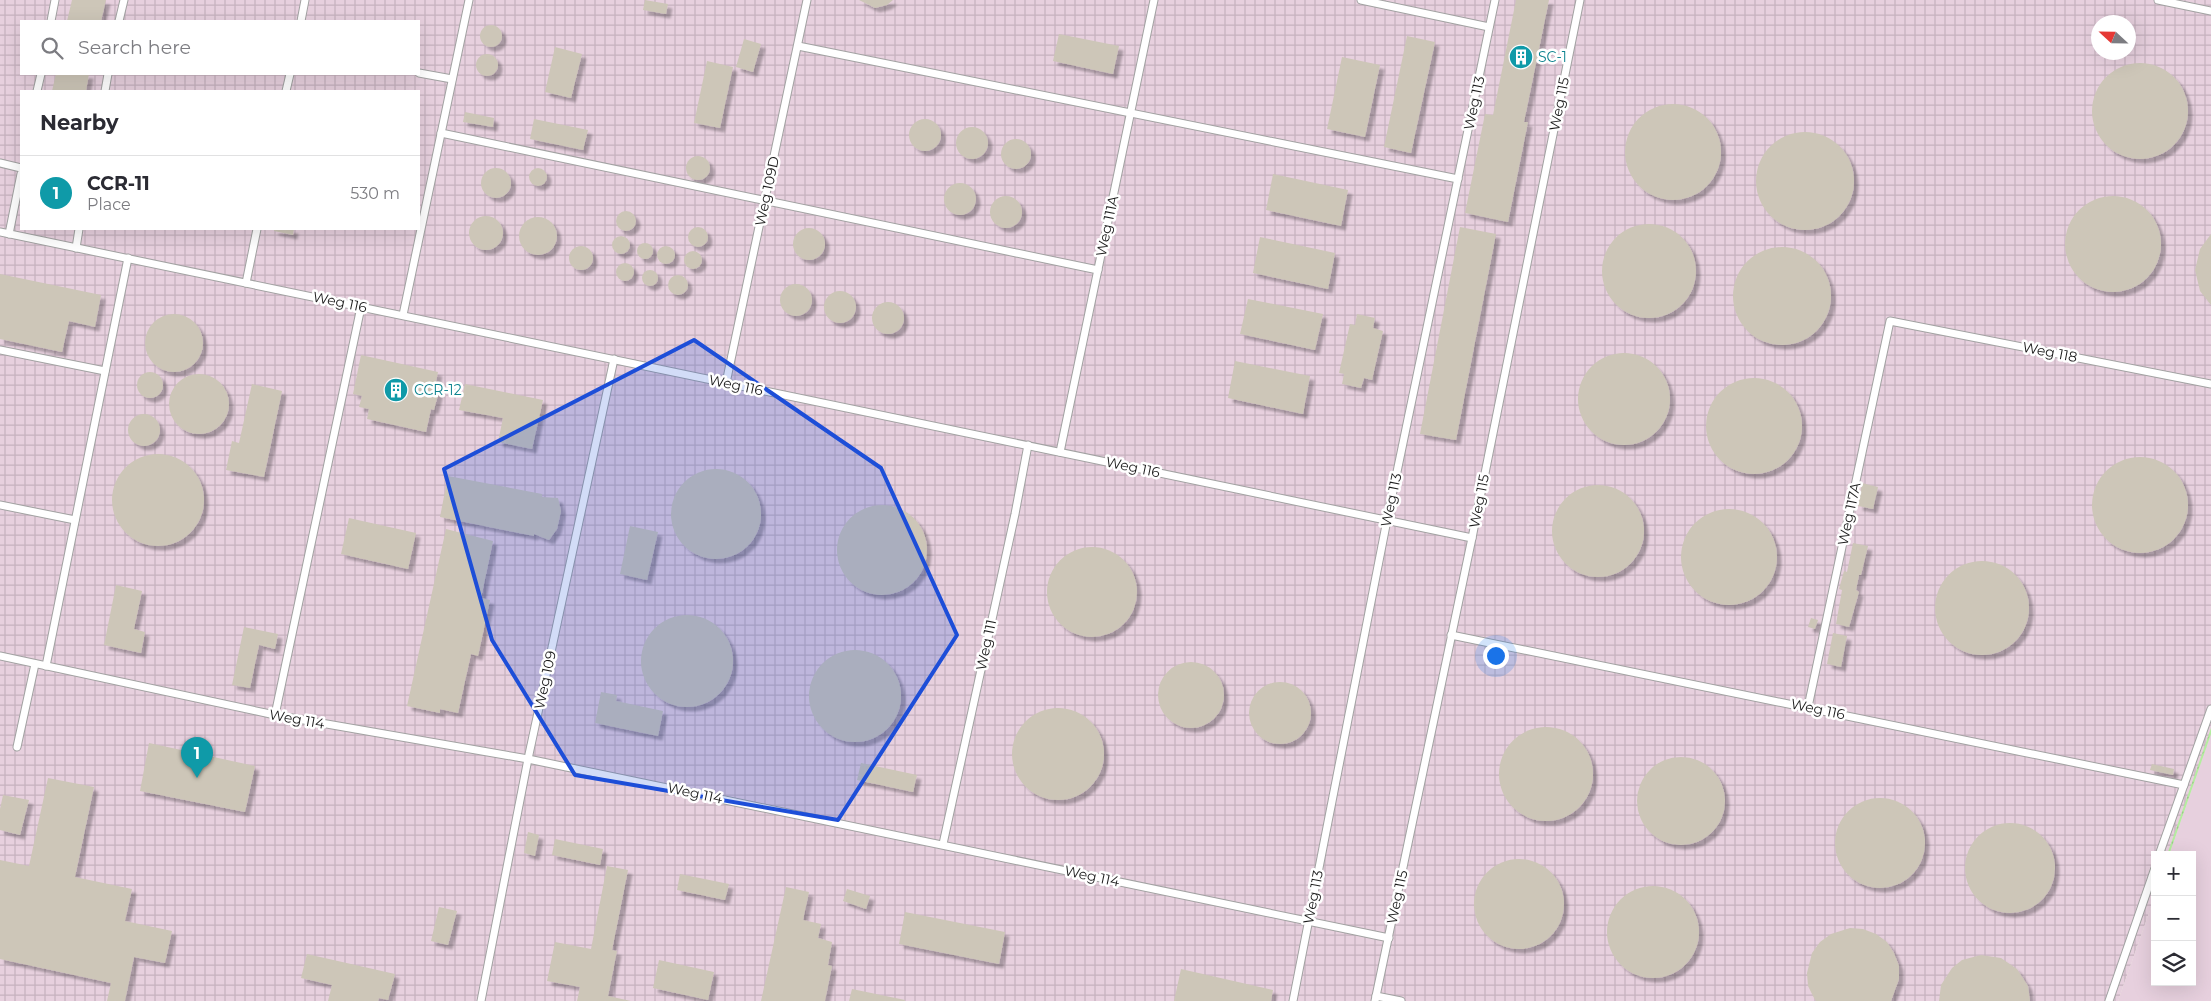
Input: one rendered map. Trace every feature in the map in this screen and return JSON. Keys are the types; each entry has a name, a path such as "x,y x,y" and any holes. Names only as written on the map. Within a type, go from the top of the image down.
{"lane":[{"path":"51,20 55,0"},
{"path":"119,20 124,0"},
{"path":"301,20 305,0"},
{"path":"403,316 469,0"},
{"name":"Weg 109D","path":"726,383 807,0"},
{"name":"Weg 111A","path":"1060,452 1154,0"},
{"path":"1361,0 1489,27"},
{"name":"Weg 113","path":"1293,1001 1387,520 1495,0"},
{"name":"Weg 115","path":"1376,998 1472,538 1580,0"},
{"path":"2158,0 2211,11"},
{"path":"798,46 1458,179"},
{"path":"420,73 452,79"},
{"path":"38,90 41,75"},
{"path":"105,90 108,75"},
{"path":"286,90 290,75"},
{"path":"441,133 1098,270"},
{"path":"0,163 20,168"},
{"path":"9,234 20,179"},
{"path":"76,248 79,230"},
{"path":"246,283 257,230"},
{"name":"Weg 116","path":"0,232 1472,538"},
{"path":"46,666 128,258"},
{"path":"275,715 361,307"},
{"name":"Weg 118","path":"1890,321 2211,384"},
{"name":"Weg 117A","path":"1808,707 1890,321"},
{"path":"0,350 105,371"},
{"name":"Weg 109","path":"481,1001 528,759 614,359"},
{"name":"Weg 111","path":"943,844 1015,514 1028,445"},
{"path":"0,505 75,520"},
{"name":"Weg 116","path":"1451,635 2184,785"},
{"name":"Weg 114","path":"0,656 275,715 528,759 1389,938"},
{"path":"17,748 35,664"},
{"path":"2160,851 2211,709"},
{"path":"2109,1001 2151,880"},
{"path":"1376,998 1401,1001"}],"highlighted area":[{"path":"694,340 881,468 957,635 838,820 575,775 492,640 444,469"}],"shaded area":[{"path":"0,0 2211,0 2211,734 2170,851 2151,851 2151,907 2118,1001 0,1001"},
{"path":"2211,734 2211,1001 2118,1001 2151,907 2151,986 2196,986 2196,851 2170,851"}],"green space":[{"path":"2211,728 2211,734 2170,851 2168,851"}],"building":[{"path":"72,0 106,0 101,20 67,20"},
{"path":"645,0 668,4 666,14 643,10"},
{"path":"859,0 893,0 887,5 875,8"},
{"name":"SC-1","path":"1516,0 1549,0 1524,122 1528,122 1508,222 1465,213 1485,114 1493,115"},
{"path":"491,25 499,28 502,36 499,44 491,47 483,44 480,36 483,28"},
{"path":"1059,34 1119,46 1113,74 1053,61"},
{"path":"1407,36 1435,42 1411,153 1384,147"},
{"path":"744,39 761,44 753,72 736,67"},
{"path":"555,47 582,54 571,98 545,92"},
{"path":"487,54 497,61 498,65 491,75 487,76 477,69 476,65 483,55"},
{"path":"1342,57 1380,65 1365,137 1327,129"},
{"path":"707,61 733,67 720,128 694,123"},
{"path":"2140,63 2158,67 2174,77 2184,93 2188,111 2184,129 2174,145 2158,155 2140,159 2122,155 2106,145 2096,129 2092,111 2096,93 2106,77 2122,67"},
{"path":"56,75 89,75 86,90 52,90"},
{"path":"1673,104 1691,108 1707,118 1717,134 1721,152 1717,170 1707,186 1691,196 1673,200 1655,196 1639,186 1629,170 1625,152 1629,134 1639,118 1655,108"},
{"path":"465,112 494,118 493,127 463,122"},
{"path":"534,119 588,130 583,150 530,139"},
{"path":"925,119 931,120 936,124 940,129 940,141 936,146 931,150 925,151 919,150 914,146 910,141 909,135 910,129 914,124 919,120"},
{"path":"972,127 984,131 988,143 984,155 972,159 960,155 956,143 960,131"},
{"path":"1805,132 1815,133 1832,140 1846,154 1853,171 1853,191 1846,208 1832,222 1815,229 1805,230 1795,229 1778,222 1764,208 1757,191 1756,181 1757,171 1764,154 1778,140 1795,133"},
{"path":"1016,139 1027,143 1031,154 1027,165 1016,169 1005,165 1001,154 1005,143"},
{"path":"698,156 707,159 710,168 707,177 698,180 689,177 686,168 689,159"},
{"path":"496,168 507,172 511,183 507,194 496,198 485,194 481,183 485,172"},
{"path":"538,168 544,171 547,177 544,183 538,186 532,183 529,177 532,171"},
{"path":"1273,174 1348,190 1341,226 1266,210"},
{"path":"960,183 971,188 976,199 971,210 960,215 949,210 944,199 949,188"},
{"path":"1006,196 1012,197 1017,201 1021,206 1021,218 1017,223 1012,227 1006,228 1000,227 995,223 991,218 990,212 991,206 995,201 1000,197"},
{"path":"2113,196 2131,200 2147,210 2157,226 2161,244 2157,262 2147,278 2131,288 2113,292 2095,288 2079,278 2069,262 2065,244 2069,226 2079,210 2095,200"},
{"path":"626,211 633,214 636,221 633,228 626,231 619,228 616,221 619,214"},
{"path":"486,216 498,221 503,233 498,245 486,250 474,245 469,233 474,221"},
{"path":"538,217 551,223 557,236 551,249 538,255 525,249 519,236 525,223"},
{"path":"1649,224 1667,228 1682,238 1692,253 1696,271 1692,289 1682,304 1667,314 1649,318 1631,314 1616,304 1606,289 1602,271 1606,253 1616,238 1631,228"},
{"path":"698,227 705,230 708,237 705,244 698,247 691,244 688,237 691,230"},
{"path":"1460,227 1496,234 1456,440 1420,434"},
{"path":"809,228 815,229 820,233 824,238 824,250 820,255 815,259 809,260 803,259 798,255 794,250 793,244 794,238 798,233 803,229"},
{"path":"274,230 294,230 293,235"},
{"path":"2211,234 2211,305 2200,291 2195,270 2200,249"},
{"path":"621,236 627,239 630,245 627,251 621,254 615,251 612,245 615,239"},
{"path":"1260,237 1335,253 1328,289 1253,273"},
{"path":"642,243 648,243 653,248 651,257 642,259 637,254 637,248"},
{"path":"581,246 586,247 592,253 592,263 586,269 581,270 576,269 570,263 569,258 570,253 576,247"},
{"path":"662,246 670,246 675,251 673,262 662,264 657,259 657,251"},
{"path":"1782,247 1801,251 1816,262 1827,277 1831,296 1827,315 1816,330 1801,341 1782,345 1763,341 1748,330 1737,315 1733,296 1737,277 1748,262 1763,251"},
{"path":"693,251 699,254 702,260 699,266 693,269 687,266 684,260 687,254"},
{"path":"621,263 629,263 634,268 632,279 621,281 616,276 616,268"},
{"path":"647,270 653,270 658,275 656,284 647,286 642,281 642,275"},
{"path":"0,274 101,295 95,327 69,321 62,352 0,339"},
{"path":"678,275 685,278 688,285 685,292 678,295 671,292 668,285 671,278"},
{"path":"796,284 807,289 812,300 807,311 796,316 785,311 780,300 785,289"},
{"path":"840,291 851,296 856,307 851,318 840,323 829,318 824,307 829,296"},
{"path":"1248,299 1323,314 1315,350 1240,334"},
{"path":"888,302 899,307 904,318 899,329 888,334 877,329 872,318 877,307"},
{"path":"168,314 180,314 190,318 199,327 203,349 195,364 180,372 168,372 158,368 149,359 145,349 145,337 149,327 158,318"},
{"path":"1357,314 1375,318 1373,328 1383,331 1372,380 1364,378 1361,388 1342,384 1344,374 1339,373 1350,324 1355,325"},
{"path":"1624,353 1642,356 1657,366 1667,381 1670,399 1667,417 1657,432 1642,442 1624,445 1606,442 1591,432 1581,417 1578,399 1581,381 1591,366 1606,356"},
{"name":"CCR-12","path":"361,355 438,372 435,386 440,387 434,410 431,409 426,432 367,419 369,409 359,407 362,396 353,394"},
{"path":"1235,361 1310,376 1303,414 1228,398"},
{"path":"150,372 159,376 163,385 159,394 150,398 141,394 137,385 141,376"},
{"path":"193,374 205,374 216,379 224,387 229,398 227,416 216,429 205,434 193,434 182,429 174,421 169,410 169,398 174,387 182,379"},
{"path":"1754,378 1772,382 1788,392 1798,408 1802,426 1798,444 1788,460 1772,470 1754,474 1736,470 1720,460 1710,444 1706,426 1710,408 1720,392 1736,382"},
{"path":"252,384 282,391 264,477 226,470 232,441 239,443"},
{"path":"465,384 543,400 532,449 498,442 503,418 459,410"},
{"path":"144,414 155,419 160,430 155,441 144,446 133,441 128,430 133,419"},
{"path":"158,454 175,458 190,468 200,483 204,500 200,517 190,532 175,542 158,546 141,542 126,532 116,517 112,500 116,483 126,468 141,458"},
{"path":"2140,457 2158,461 2174,471 2184,487 2188,505 2184,523 2174,539 2158,549 2140,553 2122,549 2106,539 2096,523 2092,505 2096,487 2106,471 2122,461"},
{"path":"707,469 725,469 741,476 754,489 761,505 761,523 754,539 741,552 725,559 707,559 691,552 678,539 671,523 671,505 678,489 691,476"},
{"path":"448,476 542,494 542,497 558,498 561,511 557,529 549,540 534,534 534,536 440,517"},
{"path":"1862,483 1878,487 1873,509 1858,506"},
{"path":"1598,485 1616,489 1630,499 1640,513 1644,531 1640,549 1630,563 1616,573 1598,577 1580,573 1566,563 1556,549 1552,531 1556,513 1566,499 1580,489"},
{"path":"882,505 899,508 914,518 924,533 927,550 924,567 914,582 899,592 882,595 865,592 850,582 840,567 837,550 840,533 850,518 865,508"},
{"path":"1729,509 1747,513 1763,523 1773,539 1777,557 1773,575 1763,591 1747,601 1729,605 1711,601 1695,591 1685,575 1681,557 1685,539 1695,523 1711,513"},
{"path":"349,518 416,533 408,569 341,554"},
{"path":"630,526 658,532 647,580 620,574"},
{"path":"446,529 493,541 481,598 490,600 478,656 471,654 458,713 440,709 440,713 407,706"},
{"path":"1853,543 1868,546 1861,575 1859,575 1856,590 1859,592 1849,627 1836,624 1842,590 1839,589 1844,571 1847,572"},
{"path":"1092,547 1109,550 1124,560 1134,575 1137,592 1134,609 1124,624 1109,634 1092,637 1075,634 1060,624 1050,609 1047,592 1050,575 1060,560 1075,550"},
{"path":"1982,561 2000,565 2015,575 2025,590 2029,608 2025,626 2015,641 2000,651 1982,655 1964,651 1949,641 1939,626 1935,608 1939,590 1949,575 1964,565"},
{"path":"116,585 142,591 134,629 145,632 141,653 104,645"},
{"path":"678,615 696,615 713,622 726,635 733,652 733,670 726,687 713,700 696,707 678,707 661,700 648,687 641,670 641,652 648,635 661,622"},
{"path":"1811,618 1818,620 1815,629 1808,627"},
{"path":"244,627 278,634 275,649 259,645 250,688 232,685"},
{"path":"1833,633 1847,636 1841,667 1827,664"},
{"path":"855,650 864,651 881,658 893,670 900,687 900,705 893,722 881,734 864,741 855,742 846,741 829,734 817,722 810,705 809,696 810,687 817,670 829,658 846,651"},
{"path":"1191,662 1203,665 1214,672 1221,683 1224,695 1221,707 1214,718 1203,725 1191,728 1179,725 1168,718 1161,707 1158,695 1161,683 1168,672 1179,665"},
{"path":"1280,682 1292,684 1302,691 1309,701 1311,713 1309,725 1302,735 1292,742 1280,744 1268,742 1258,735 1251,725 1249,713 1251,701 1258,691 1268,684"},
{"path":"601,692 617,695 616,701 663,711 658,736 595,723"},
{"path":"1058,708 1075,712 1090,722 1100,737 1104,754 1100,771 1090,786 1075,796 1058,800 1041,796 1026,786 1016,771 1012,754 1016,737 1026,722 1041,712"},
{"path":"1546,727 1564,730 1579,741 1590,756 1593,774 1590,792 1579,807 1564,818 1546,821 1528,818 1513,807 1502,792 1499,774 1502,756 1513,741 1528,730"},
{"path":"149,743 255,766 245,812 140,791"},
{"path":"1672,757 1690,757 1706,764 1718,776 1725,792 1725,810 1718,826 1706,838 1690,845 1672,845 1656,838 1644,826 1637,810 1637,792 1644,776 1656,764"},
{"path":"861,763 917,775 913,792 857,780"},
{"path":"2152,764 2174,769 2173,775 2150,770"},
{"path":"48,778 94,787 75,877 132,889 125,921 172,931 165,963 134,957 125,1001 107,1001 111,983 0,959 0,860 29,866"},
{"path":"3,795 29,800 20,835 0,830 0,809"},
{"path":"1880,798 1897,802 1912,811 1921,826 1925,843 1921,860 1912,875 1897,884 1880,888 1863,884 1848,875 1839,860 1835,843 1839,826 1848,811 1863,802"},
{"path":"2010,823 2027,826 2042,836 2052,851 2055,868 2052,885 2042,900 2027,910 2010,913 1993,910 1978,900 1968,885 1965,868 1968,851 1978,836 1993,826"},
{"path":"528,832 539,835 535,856 524,853"},
{"path":"555,839 603,849 600,865 552,855"},
{"path":"1519,859 1536,862 1551,872 1561,887 1564,904 1561,921 1551,936 1536,946 1519,949 1502,946 1487,936 1477,921 1474,904 1477,887 1487,872 1502,862"},
{"path":"607,866 628,870 612,950 617,951 608,996 631,1001 577,1001 580,987 547,981 555,942 591,949"},
{"path":"680,874 729,884 725,900 677,890"},
{"path":"1653,886 1670,890 1685,900 1695,915 1699,932 1695,949 1685,964 1670,974 1653,978 1636,974 1621,964 1611,949 1607,932 1611,915 1621,900 1636,890"},
{"path":"786,887 809,892 803,920 821,924 818,938 832,942 828,965 832,966 825,1001 761,1001"},
{"path":"847,889 870,896 866,909 843,901"},
{"path":"439,907 457,911 448,945 431,941"},
{"path":"905,912 1005,932 999,964 899,944"},
{"path":"1850,928 1863,929 1876,934 1887,942 1894,953 1899,966 1899,979 1891,1001 1816,1001 1814,998 1808,986 1807,973 1812,953 1820,942 1831,934"},
{"path":"307,954 395,974 388,1000 379,998 378,1001 328,1001 332,985 301,978"},
{"path":"1981,955 2001,958 2017,969 2028,986 2030,1001 1939,1001 1941,985 1952,968 1962,960"},
{"path":"659,960 714,972 708,1000 653,988"},
{"path":"1181,969 1273,990 1271,1001 1174,1001"},
{"path":"852,989 905,1000 905,1001 849,1001"}],"place":[{"name":"SC-1","path":"1521,57"},
{"name":"CCR-12","path":"396,390"},
{"name":"CCR-11","path":"197,778"}]}
